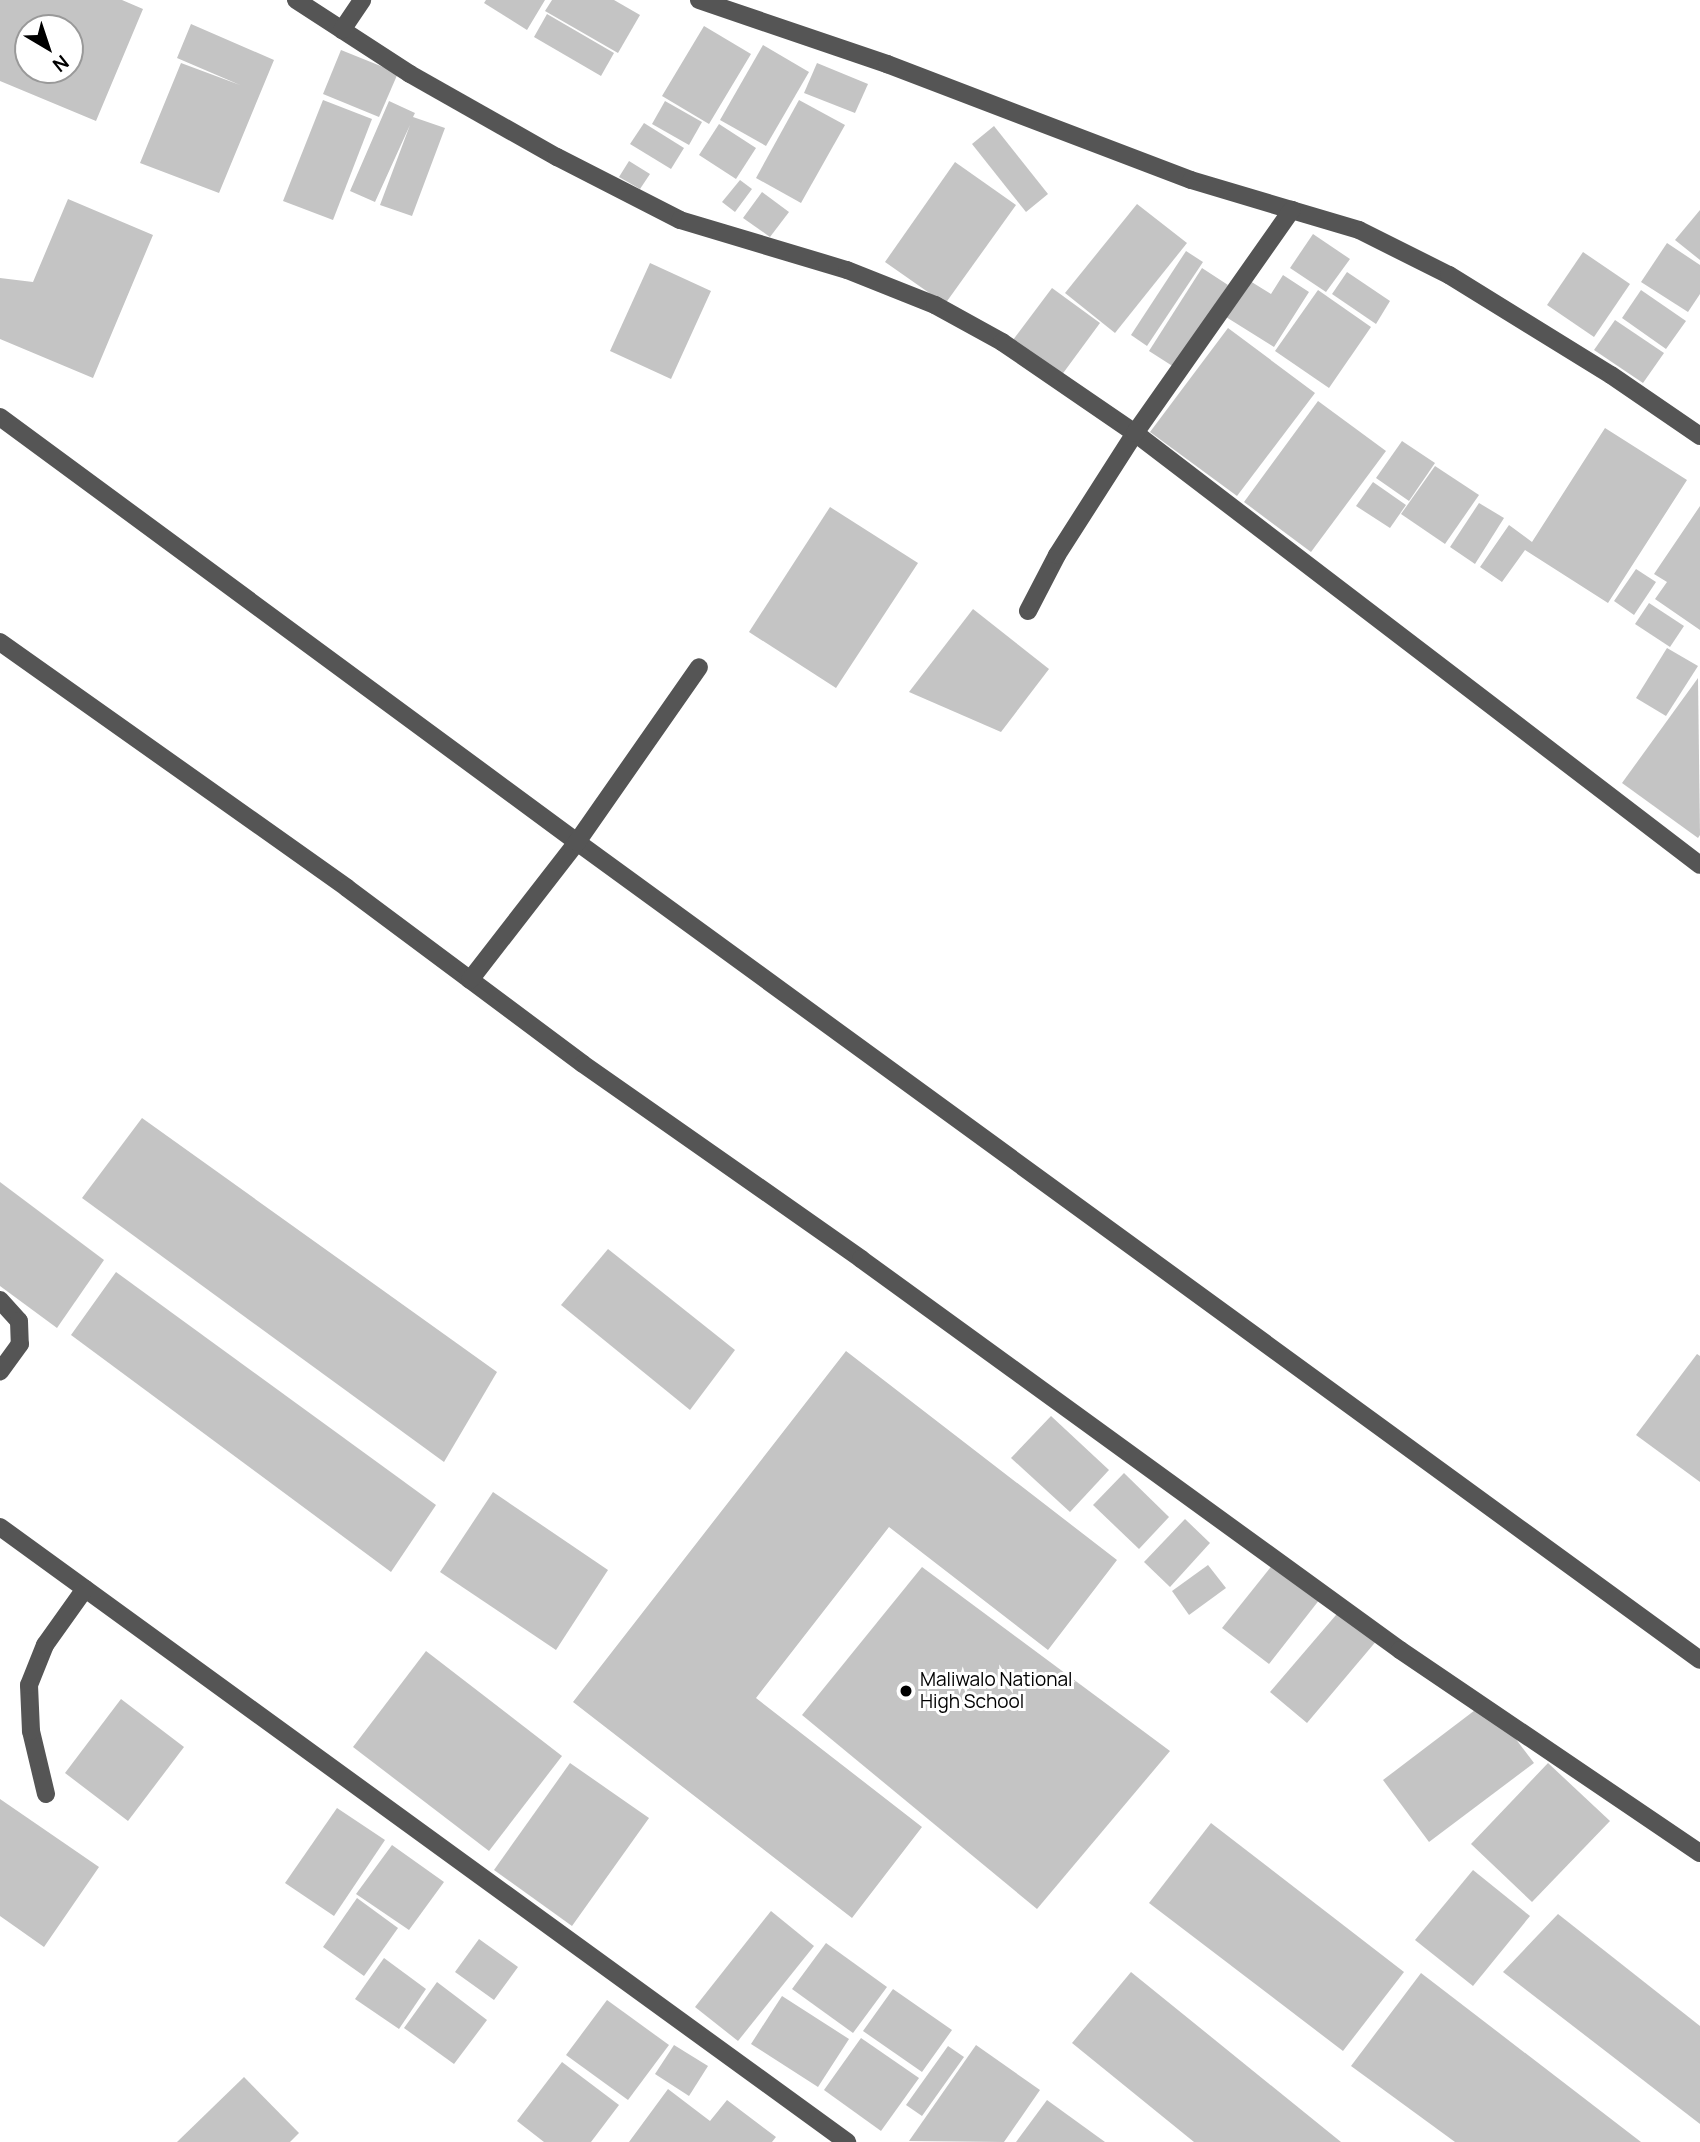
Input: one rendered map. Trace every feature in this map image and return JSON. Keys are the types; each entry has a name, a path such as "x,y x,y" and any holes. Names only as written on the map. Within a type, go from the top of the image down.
{"street":[{"path":"296,0 410,74 556,157 680,220 848,270 935,305 1002,342 1135,433 1700,865"},
{"path":"342,30 362,0"},
{"path":"699,0 863,55 1191,180 1359,230 1449,275 1611,374 1700,436"},
{"path":"1028,611 1057,555 1135,433 1292,210"},
{"path":"0,416 577,842 1700,1660"},
{"path":"0,642 470,979 583,1064 861,1259 1400,1650 1700,1853"},
{"path":"470,979 577,842 699,667"},
{"path":"0,1300 19,1321 20,1344 0,1372"},
{"path":"0,1527 847,2142"},
{"path":"46,1794 31,1731 29,1685 45,1645 85,1589"}],"building":[{"path":"0,0 122,0 143,9 96,121 0,81"},
{"path":"486,0 545,0 527,30 484,3"},
{"path":"552,0 614,0 640,15 618,53 545,11"},
{"path":"547,14 614,53 601,76 534,37"},
{"path":"191,24 274,60 219,193 140,163 181,63 240,85 177,58"},
{"path":"704,26 751,54 709,124 662,96"},
{"path":"763,45 809,72 766,146 720,120"},
{"path":"341,50 398,73 379,117 323,94"},
{"path":"817,63 868,84 855,113 804,93"},
{"path":"323,100 372,119 333,220 283,201"},
{"path":"799,100 845,125 801,203 756,178"},
{"path":"389,101 415,113 413,117 445,128 412,216 380,205 410,125 375,202 350,191"},
{"path":"665,101 702,122 689,145 652,124"},
{"path":"644,123 684,148 671,169 630,144"},
{"path":"719,124 756,148 736,179 699,155"},
{"path":"994,126 1048,194 1026,212 972,144"},
{"path":"629,161 650,174 640,189 619,177"},
{"path":"955,162 1016,205 945,304 885,262"},
{"path":"740,180 752,189 735,212 722,202"},
{"path":"762,192 789,212 770,237 743,218"},
{"path":"68,199 153,235 93,378 0,339 0,278 33,282"},
{"path":"1137,204 1187,243 1115,333 1065,293"},
{"path":"1700,210 1700,260 1675,240"},
{"path":"1313,234 1350,259 1326,292 1290,268"},
{"path":"1667,243 1700,265 1700,294 1688,312 1641,282"},
{"path":"1186,251 1203,262 1147,346 1131,335"},
{"path":"1583,252 1630,284 1594,337 1547,305"},
{"path":"650,263 711,291 671,379 610,351"},
{"path":"1202,268 1228,285 1174,367 1149,351"},
{"path":"1347,272 1390,301 1376,324 1332,294"},
{"path":"1283,275 1309,292 1274,347 1226,317 1250,281 1271,294"},
{"path":"1052,288 1100,323 1061,376 1013,340"},
{"path":"1318,290 1371,327 1329,388 1275,351"},
{"path":"1641,290 1686,321 1666,349 1622,318"},
{"path":"1615,320 1664,353 1643,383 1594,350"},
{"path":"1228,328 1315,393 1237,496 1150,432"},
{"path":"1318,401 1386,451 1311,552 1244,502"},
{"path":"1605,428 1687,480 1608,603 1525,550 1502,582 1480,567 1509,525 1532,542"},
{"path":"1402,441 1435,463 1409,501 1376,478"},
{"path":"1435,466 1479,495 1445,544 1401,514"},
{"path":"1373,482 1406,505 1390,528 1356,506"},
{"path":"1479,503 1504,518 1475,564 1450,547"},
{"path":"1700,506 1700,630 1655,599 1667,582 1654,574"},
{"path":"830,507 918,563 836,688 749,632"},
{"path":"1636,569 1656,582 1634,615 1614,601"},
{"path":"1649,603 1684,626 1670,647 1635,624"},
{"path":"973,609 1049,669 1001,732 909,692"},
{"path":"1667,648 1698,666 1666,716 1636,698"},
{"path":"1698,678 1700,835 1698,838 1622,783"},
{"path":"142,1118 497,1372 444,1462 82,1198"},
{"path":"0,1182 104,1260 57,1328 0,1286"},
{"path":"608,1249 735,1350 690,1410 561,1305"},
{"path":"116,1272 436,1505 391,1572 71,1335"},
{"path":"846,1351 1117,1560 1048,1650 889,1527 756,1698 922,1827 852,1918 573,1702"},
{"path":"1697,1354 1700,1356 1700,1482 1636,1435"},
{"path":"1051,1416 1109,1470 1070,1512 1011,1458"},
{"path":"1124,1473 1169,1517 1139,1549 1093,1505"},
{"path":"493,1492 608,1570 556,1650 440,1572"},
{"path":"1185,1519 1210,1543 1170,1587 1144,1562"},
{"path":"1274,1563 1320,1599 1269,1664 1222,1628"},
{"path":"1208,1565 1226,1588 1189,1615 1172,1591"},
{"path":"922,1567 1170,1751 1037,1909 802,1715"},
{"path":"1342,1608 1378,1639 1307,1723 1270,1692"},
{"path":"426,1651 562,1756 489,1851 353,1747"},
{"path":"121,1699 184,1747 128,1821 65,1773"},
{"path":"1487,1701 1534,1763 1429,1842 1383,1780"},
{"path":"570,1763 649,1818 572,1926 494,1870"},
{"path":"1548,1763 1610,1821 1532,1902 1471,1844"},
{"path":"0,1799 99,1867 44,1947 0,1916"},
{"path":"337,1808 385,1840 334,1916 285,1883"},
{"path":"1211,1823 1404,1972 1343,2051 1149,1903"},
{"path":"392,1845 444,1882 409,1930 356,1894"},
{"path":"1473,1870 1530,1916 1473,1986 1415,1940"},
{"path":"357,1898 398,1928 364,1976 323,1947"},
{"path":"771,1911 814,1946 738,2041 695,2007"},
{"path":"1558,1914 1700,2026 1700,2124 1503,1972"},
{"path":"479,1939 518,1967 494,2000 455,1972"},
{"path":"826,1943 887,1987 853,2033 792,1989"},
{"path":"384,1958 426,1989 399,2029 355,1999"},
{"path":"1131,1972 1341,2142 1194,2142 1072,2043"},
{"path":"1421,1973 1641,2142 1455,2142 1351,2066"},
{"path":"437,1982 487,2020 454,2064 404,2028"},
{"path":"893,1989 952,2030 922,2072 863,2031"},
{"path":"782,1996 849,2039 818,2087 751,2044"},
{"path":"607,2000 669,2045 628,2100 566,2055"},
{"path":"861,2038 919,2078 881,2131 824,2090"},
{"path":"674,2045 708,2066 689,2096 655,2074"},
{"path":"976,2045 1040,2090 1004,2142 909,2141"},
{"path":"948,2046 964,2057 922,2116 906,2105"},
{"path":"562,2062 619,2105 591,2142 544,2142 517,2121"},
{"path":"244,2077 299,2133 290,2142 177,2142"},
{"path":"668,2089 710,2121 727,2100 776,2137 772,2142 629,2142"},
{"path":"1047,2100 1105,2142 1016,2142"}],"place":[{"name":"Maliwalo National High School","path":"906,1691"}]}
